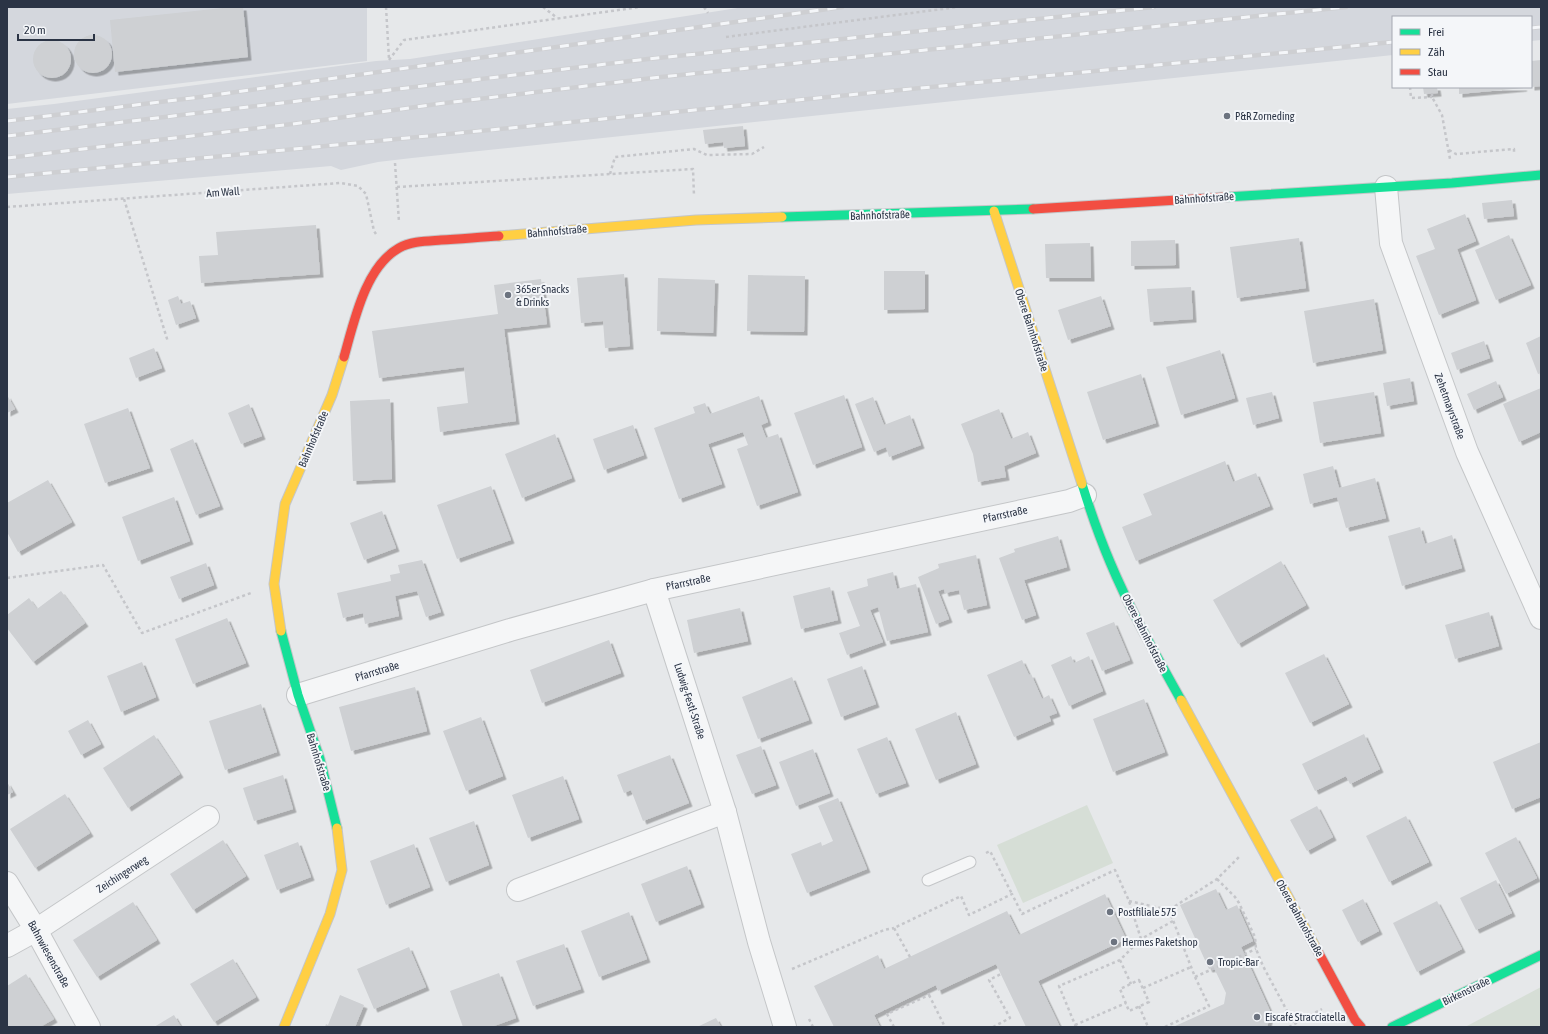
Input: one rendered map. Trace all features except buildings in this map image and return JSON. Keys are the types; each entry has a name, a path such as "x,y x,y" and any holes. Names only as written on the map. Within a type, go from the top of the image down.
{"street":[{"name":"Bahnhofstraße","path":"284,1027 330,914 342,870 337,825 320,759 298,695 280,628 274,584 285,504 332,395 360,303 375,271 386,257 400,247 421,242 696,220 994,212 1386,187 1541,175"},
{"name":"Zehetmayrstraße","path":"1386,187 1391,243 1467,452 1541,618"},
{"name":"Obere Bahnhofstraße","path":"994,212 1049,381 1060,410 1085,496 1115,574 1140,625 1360,1027"},
{"name":"Pfarrstraße","path":"298,695 510,630 654,590 1085,496"},
{"name":"Ludwig-Festl-Straße","path":"654,590 725,812 760,942 785,1027"},
{"path":"518,890 725,812"},
{"name":"Zeichingerweg","path":"7,946 36,930 208,817"},
{"name":"Bahnwiesenstraße","path":"7,883 36,930 89,1027"},
{"name":"Birkenstraße","path":"1392,1027 1541,955"}],"lane":[{"path":"928,880 970,862"}],"path":[{"path":"386,7 389,60 404,40 640,7"},
{"path":"543,7 557,18"},
{"path":"704,7 708,13"},
{"path":"726,37 958,7"},
{"path":"1410,88 1411,98 1432,97"},
{"path":"1432,93 1432,97 1442,116 1449,150"},
{"path":"610,174 614,157 694,149 707,155 752,154 764,147"},
{"path":"395,163 399,228"},
{"path":"397,186 693,169"},
{"name":"Am Wall","path":"7,208 340,183 358,186 366,194 374,231 383,242 400,247"},
{"path":"124,199 168,342"},
{"path":"7,578 103,565 142,633 274,584"},
{"path":"1129,900 1169,910 1217,879 1256,838"},
{"path":"993,857 1022,914 1115,870 1129,900 1141,939"},
{"path":"1217,879 1240,903 1255,937 1256,949 1294,1024"},
{"path":"771,978 884,930 894,928 961,896 969,915 1012,894"},
{"path":"1165,1027 1210,1006 1195,977 1169,910"},
{"path":"1126,1003 1076,1026 1059,986 1120,960 1141,939 1173,921"},
{"path":"894,928 910,957"},
{"path":"1195,977 1256,949"},
{"path":"1120,960 1130,984"},
{"path":"1143,988 1191,967"},
{"path":"993,1027 1010,1018 989,980 1001,974"},
{"path":"1139,980 1143,988 1149,1002 1129,1011 1120,989 1139,980"},
{"path":"927,990 945,1027"},
{"path":"894,1027 888,1014 929,995"},
{"path":"1138,1006 1148,1027"},
{"path":"1289,1027 1326,1007"}],"shaded area":[{"path":"7,7 367,7 367,61 7,104"},
{"path":"744,7 1541,7 1541,40 1532,41 1532,16 1392,16 1392,55 412,158 378,162 341,170 331,166 7,194 7,109 376,61 410,59"},
{"path":"1087,805 1113,863 1023,903 997,845"},
{"path":"1541,987 1541,1027 1465,1027"}],"railway":[{"path":"7,121 200,97 842,7"},
{"path":"7,136 648,59 1154,7"},
{"path":"7,158 309,122 437,104 661,77 1346,7"},
{"path":"1532,28 1541,27"},
{"path":"7,177 1392,42"}],"traffic: fast":[{"path":"1226,197 1452,183 1541,175"},
{"path":"782,217 1033,209"},
{"path":"1082,484 1098,533 1118,580 1181,700"},
{"path":"281,631 298,695 320,759 337,828"},
{"path":"1392,1027 1541,955"}],"traffic: slow":[{"path":"994,211 1082,484"},
{"path":"499,236 696,220 782,217"},
{"path":"281,631 274,584 285,504 332,395 344,357"},
{"path":"1181,700 1316,948"},
{"path":"284,1027 330,914 342,870 337,828"}],"traffic: jam":[{"path":"1033,209 1226,197"},
{"path":"344,357 362,296 377,268 387,257 399,248 414,243 499,236"},
{"path":"1316,948 1355,1020 1361,1027"}],"place":[{"name":"P&R Zorneding","path":"1227,116"},
{"name":"365er Snacks & Drinks","path":"508,295"},
{"name":"Postfiliale 575","path":"1110,912"},
{"name":"Hermes Paketshop","path":"1114,942"},
{"name":"Tropic-Bar","path":"1210,962"},
{"name":"Eiscafé Stracciatella","path":"1257,1017"}]}
